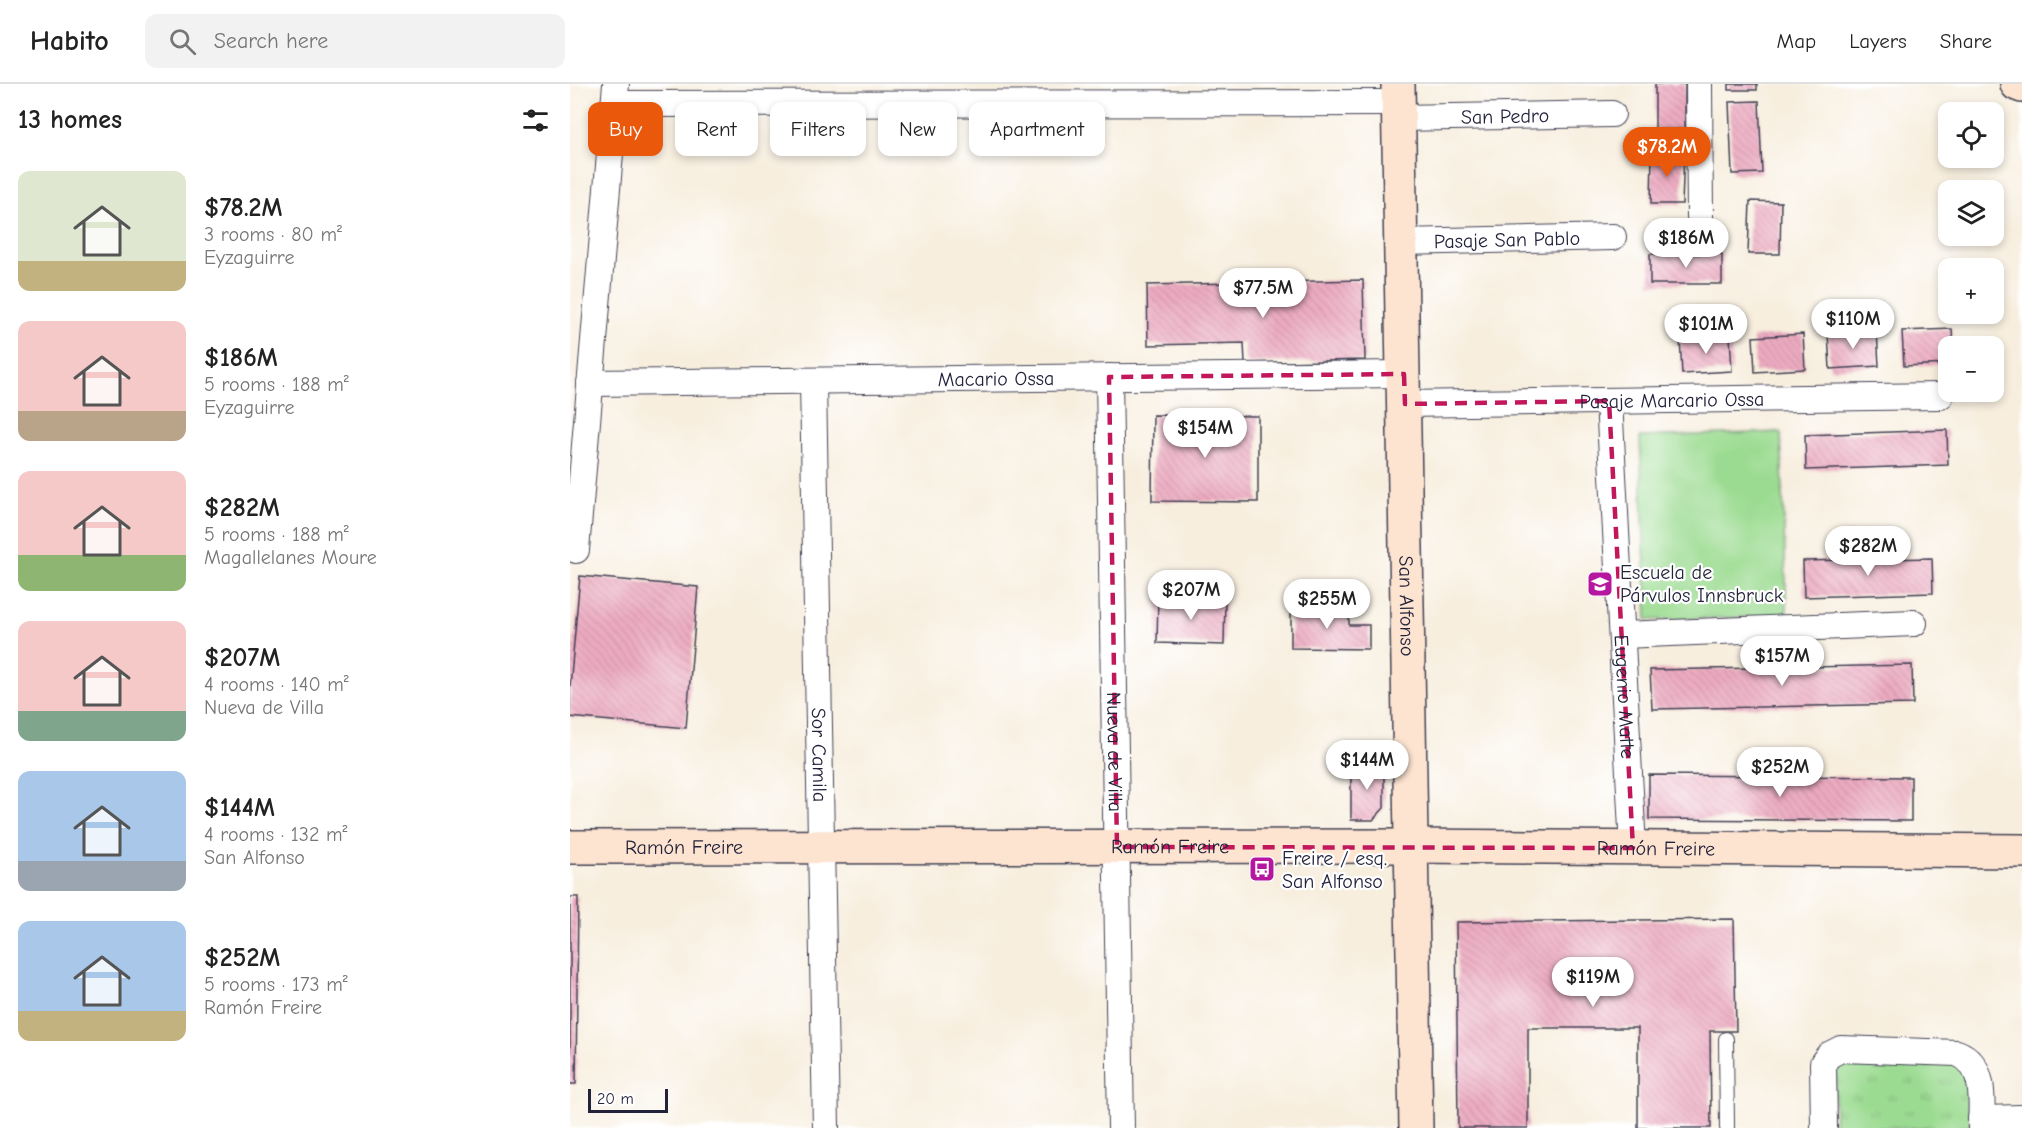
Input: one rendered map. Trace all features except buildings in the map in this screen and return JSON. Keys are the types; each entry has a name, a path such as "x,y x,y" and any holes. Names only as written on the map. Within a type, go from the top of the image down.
{"street":[{"path":"1699,84 1700,217"},
{"path":"2017,84 2022,86"},
{"path":"576,550 615,94"},
{"name":"San Pedro","path":"615,94 1114,94 1398,102 1612,114"},
{"name":"San Alfonso","path":"1398,102 1416,1128"},
{"name":"Pasaje San Pablo","path":"1401,242 1613,237"},
{"name":"Macario Ossa","path":"590,383 1109,377 1404,389"},
{"name":"Nueva de Villa","path":"1109,377 1121,1128"},
{"name":"Sor Camila","path":"813,381 826,1128"},
{"name":"Pasaje Marcario Ossa","path":"1404,389 1609,401 1938,396"},
{"name":"Eugenio Matte","path":"1609,401 1633,848"},
{"path":"1622,635 1914,623"},
{"name":"Ramón Freire","path":"570,847 1411,846 2022,852"},
{"path":"1824,1128 1823,1064 1829,1055 1841,1049 1957,1053 1967,1056 1978,1071 1981,1124 2022,1118"}],"lane":[{"path":"1726,1039 1727,1128"}],"highlighted area":[{"path":"1404,374 1405,404 1609,401 1633,848 1117,847 1109,377"}],"green space":[{"path":"1781,432 1787,616 1647,620 1640,437"},
{"path":"1845,1058 1954,1061 1969,1073 1970,1128 1834,1128 1836,1066"}],"place":[{"name":"Escuela de Párvulos Innsbruck","path":"1600,584"},
{"name":"Freire / esq. San Alfonso","path":"1262,869"}]}
